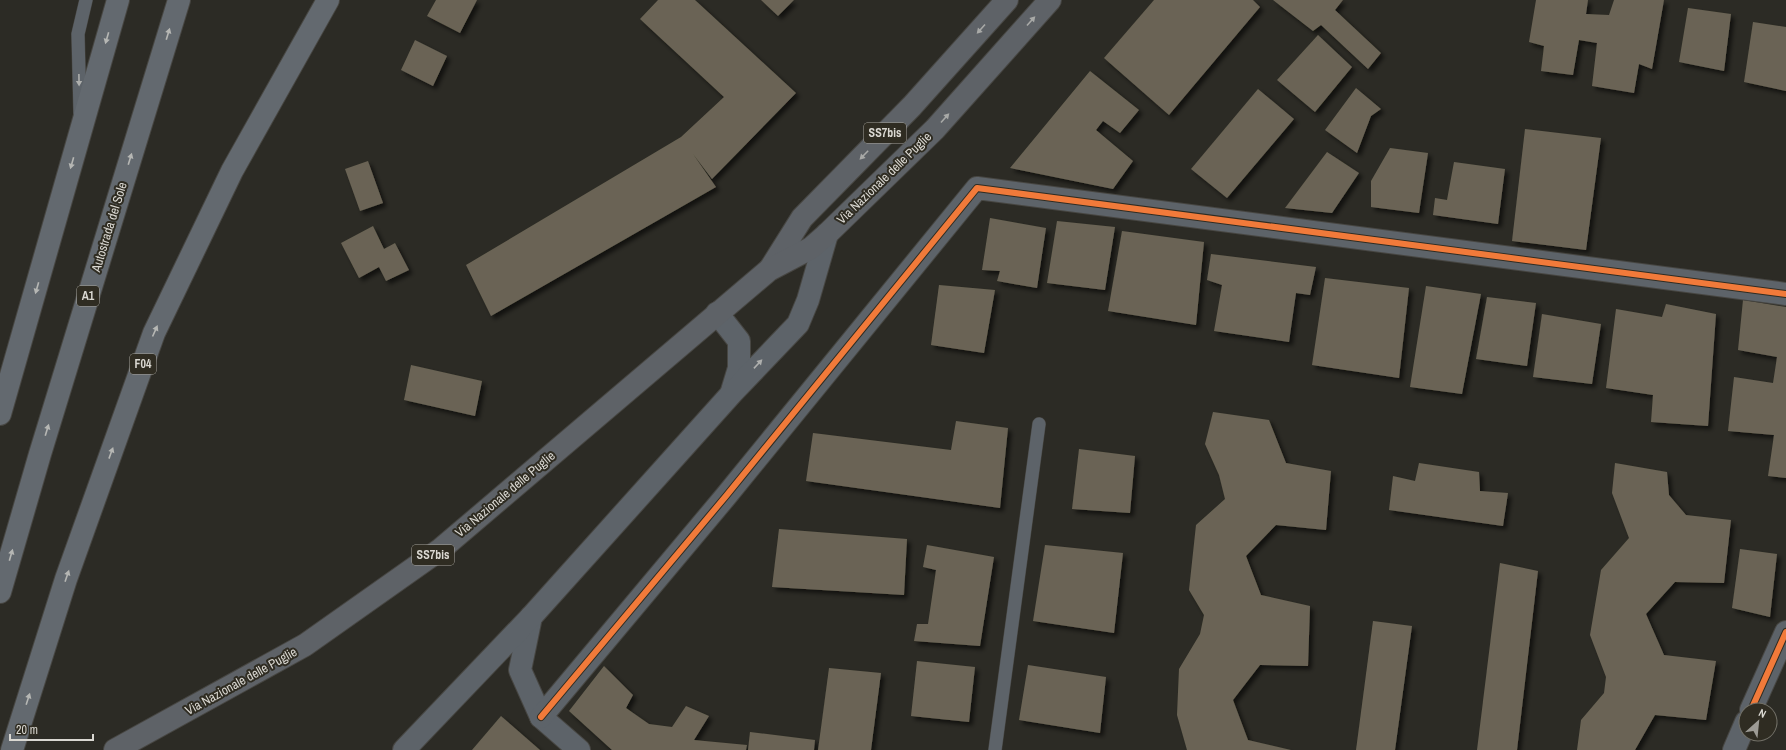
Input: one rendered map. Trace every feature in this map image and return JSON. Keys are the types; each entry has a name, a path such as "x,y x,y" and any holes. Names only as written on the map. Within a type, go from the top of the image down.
{"highway":[{"path":"0,414 118,0"},
{"name":"Autostrada del Sole","path":"0,592 40,454 179,0"},
{"name":"F04","path":"12,750 66,579 154,333 232,171 328,0"}],"main road":[{"name":"Via Nazionale delle Puglie","path":"769,270 802,218 912,106 1008,0"},
{"name":"Via Nazionale delle Puglie","path":"116,750 306,645 441,549 769,270 811,248 827,234 935,129 1050,0"}],"street":[{"path":"541,716 726,496 977,188 1786,294"},
{"path":"404,750 531,617 732,393 798,324 808,300 827,234"},
{"path":"717,313 740,341 739,368 732,393"},
{"path":"531,617 520,670 541,716 579,750"},
{"path":"1755,702 1786,632"},
{"path":"1734,750 1738,741"}],"lane":[{"path":"80,134 78,34 86,0"},
{"path":"995,750 1039,424"}],"building":[{"path":"436,0 477,0 460,33 427,16"},
{"path":"658,0 695,0 796,93 712,179 693,154 716,187 491,316 466,265 681,137 724,97 640,19"},
{"path":"761,0 794,0 778,16"},
{"path":"1154,0 1253,0 1260,7 1169,115 1104,58"},
{"path":"1273,0 1343,0 1335,10 1381,53 1368,69 1321,25 1313,31"},
{"path":"1536,0 1588,0 1586,14 1609,15 1614,0 1664,0 1652,69 1639,64 1634,93 1592,86 1597,43 1579,40 1573,75 1541,71 1544,46 1529,42"},
{"path":"1688,8 1731,14 1724,71 1679,62"},
{"path":"1753,22 1786,27 1786,91 1744,82"},
{"path":"1318,35 1352,67 1315,112 1277,80"},
{"path":"415,40 447,56 433,86 401,70"},
{"path":"1090,71 1139,110 1120,133 1103,121 1096,130 1133,161 1113,189 1010,168"},
{"path":"1356,88 1381,109 1371,116 1357,153 1325,130"},
{"path":"1258,89 1294,119 1227,198 1191,169"},
{"path":"1525,129 1601,138 1586,250 1512,241"},
{"path":"1390,148 1428,153 1419,213 1371,207 1371,181"},
{"path":"1327,152 1359,173 1332,213 1285,208"},
{"path":"368,161 383,203 360,211 345,169"},
{"path":"1454,162 1505,169 1498,224 1433,215 1435,198 1447,200"},
{"path":"990,218 1046,228 1037,288 997,281 1000,271 982,270"},
{"path":"1057,221 1115,227 1105,290 1047,283"},
{"path":"373,226 384,249 395,243 409,270 386,281 379,267 359,278 341,243"},
{"path":"1122,231 1204,242 1196,325 1108,311"},
{"path":"1211,254 1316,267 1310,295 1296,293 1289,342 1214,331 1222,285 1207,280"},
{"path":"1325,278 1409,288 1399,378 1312,365"},
{"path":"939,285 995,290 984,353 931,345"},
{"path":"1426,286 1481,294 1462,394 1410,387"},
{"path":"1487,297 1536,303 1527,366 1476,359"},
{"path":"1743,300 1786,307 1786,478 1768,476 1774,435 1728,431 1734,377 1773,383 1777,357 1738,350"},
{"path":"1666,304 1716,314 1708,426 1651,422 1653,395 1606,388 1616,309 1662,317"},
{"path":"1542,314 1601,324 1592,384 1533,377"},
{"path":"411,365 482,381 475,416 404,400"},
{"path":"1213,412 1269,420 1286,463 1331,471 1326,530 1276,525 1246,556 1261,595 1310,606 1308,666 1260,665 1233,700 1248,740 1291,750 1187,750 1177,715 1179,669 1200,634 1204,615 1189,590 1196,525 1225,499 1219,475 1205,444"},
{"path":"956,421 1008,428 1000,508 806,481 813,433 951,450"},
{"path":"1079,449 1135,456 1130,513 1072,509"},
{"path":"1419,463 1479,472 1480,491 1508,493 1503,526 1389,510 1393,476 1415,481"},
{"path":"1615,463 1667,472 1669,495 1686,515 1731,520 1724,583 1675,582 1646,614 1664,655 1716,661 1706,720 1655,715 1635,750 1577,750 1581,720 1604,693 1606,677 1590,635 1601,570 1629,538 1612,493"},
{"path":"779,529 907,539 904,595 772,587"},
{"path":"927,545 994,557 980,646 914,641 917,624 928,624 936,570 923,567"},
{"path":"1045,545 1123,553 1114,633 1033,621"},
{"path":"1740,549 1777,554 1770,617 1732,608"},
{"path":"1500,563 1538,571 1517,750 1477,750"},
{"path":"1373,621 1412,626 1395,750 1356,750"},
{"path":"917,661 975,667 969,722 911,716"},
{"path":"1028,665 1106,677 1100,733 1019,720"},
{"path":"604,666 633,695 626,708 649,724 672,727 686,706 709,716 694,740 747,745 746,750 612,750 569,711"},
{"path":"829,668 881,673 871,750 818,750"},
{"path":"501,716 540,750 472,750"},
{"path":"750,732 815,740 814,750 748,750"}],"cycle path":[{"path":"541,717 726,496 977,188 1786,294"},
{"path":"1755,702 1786,632"}]}
